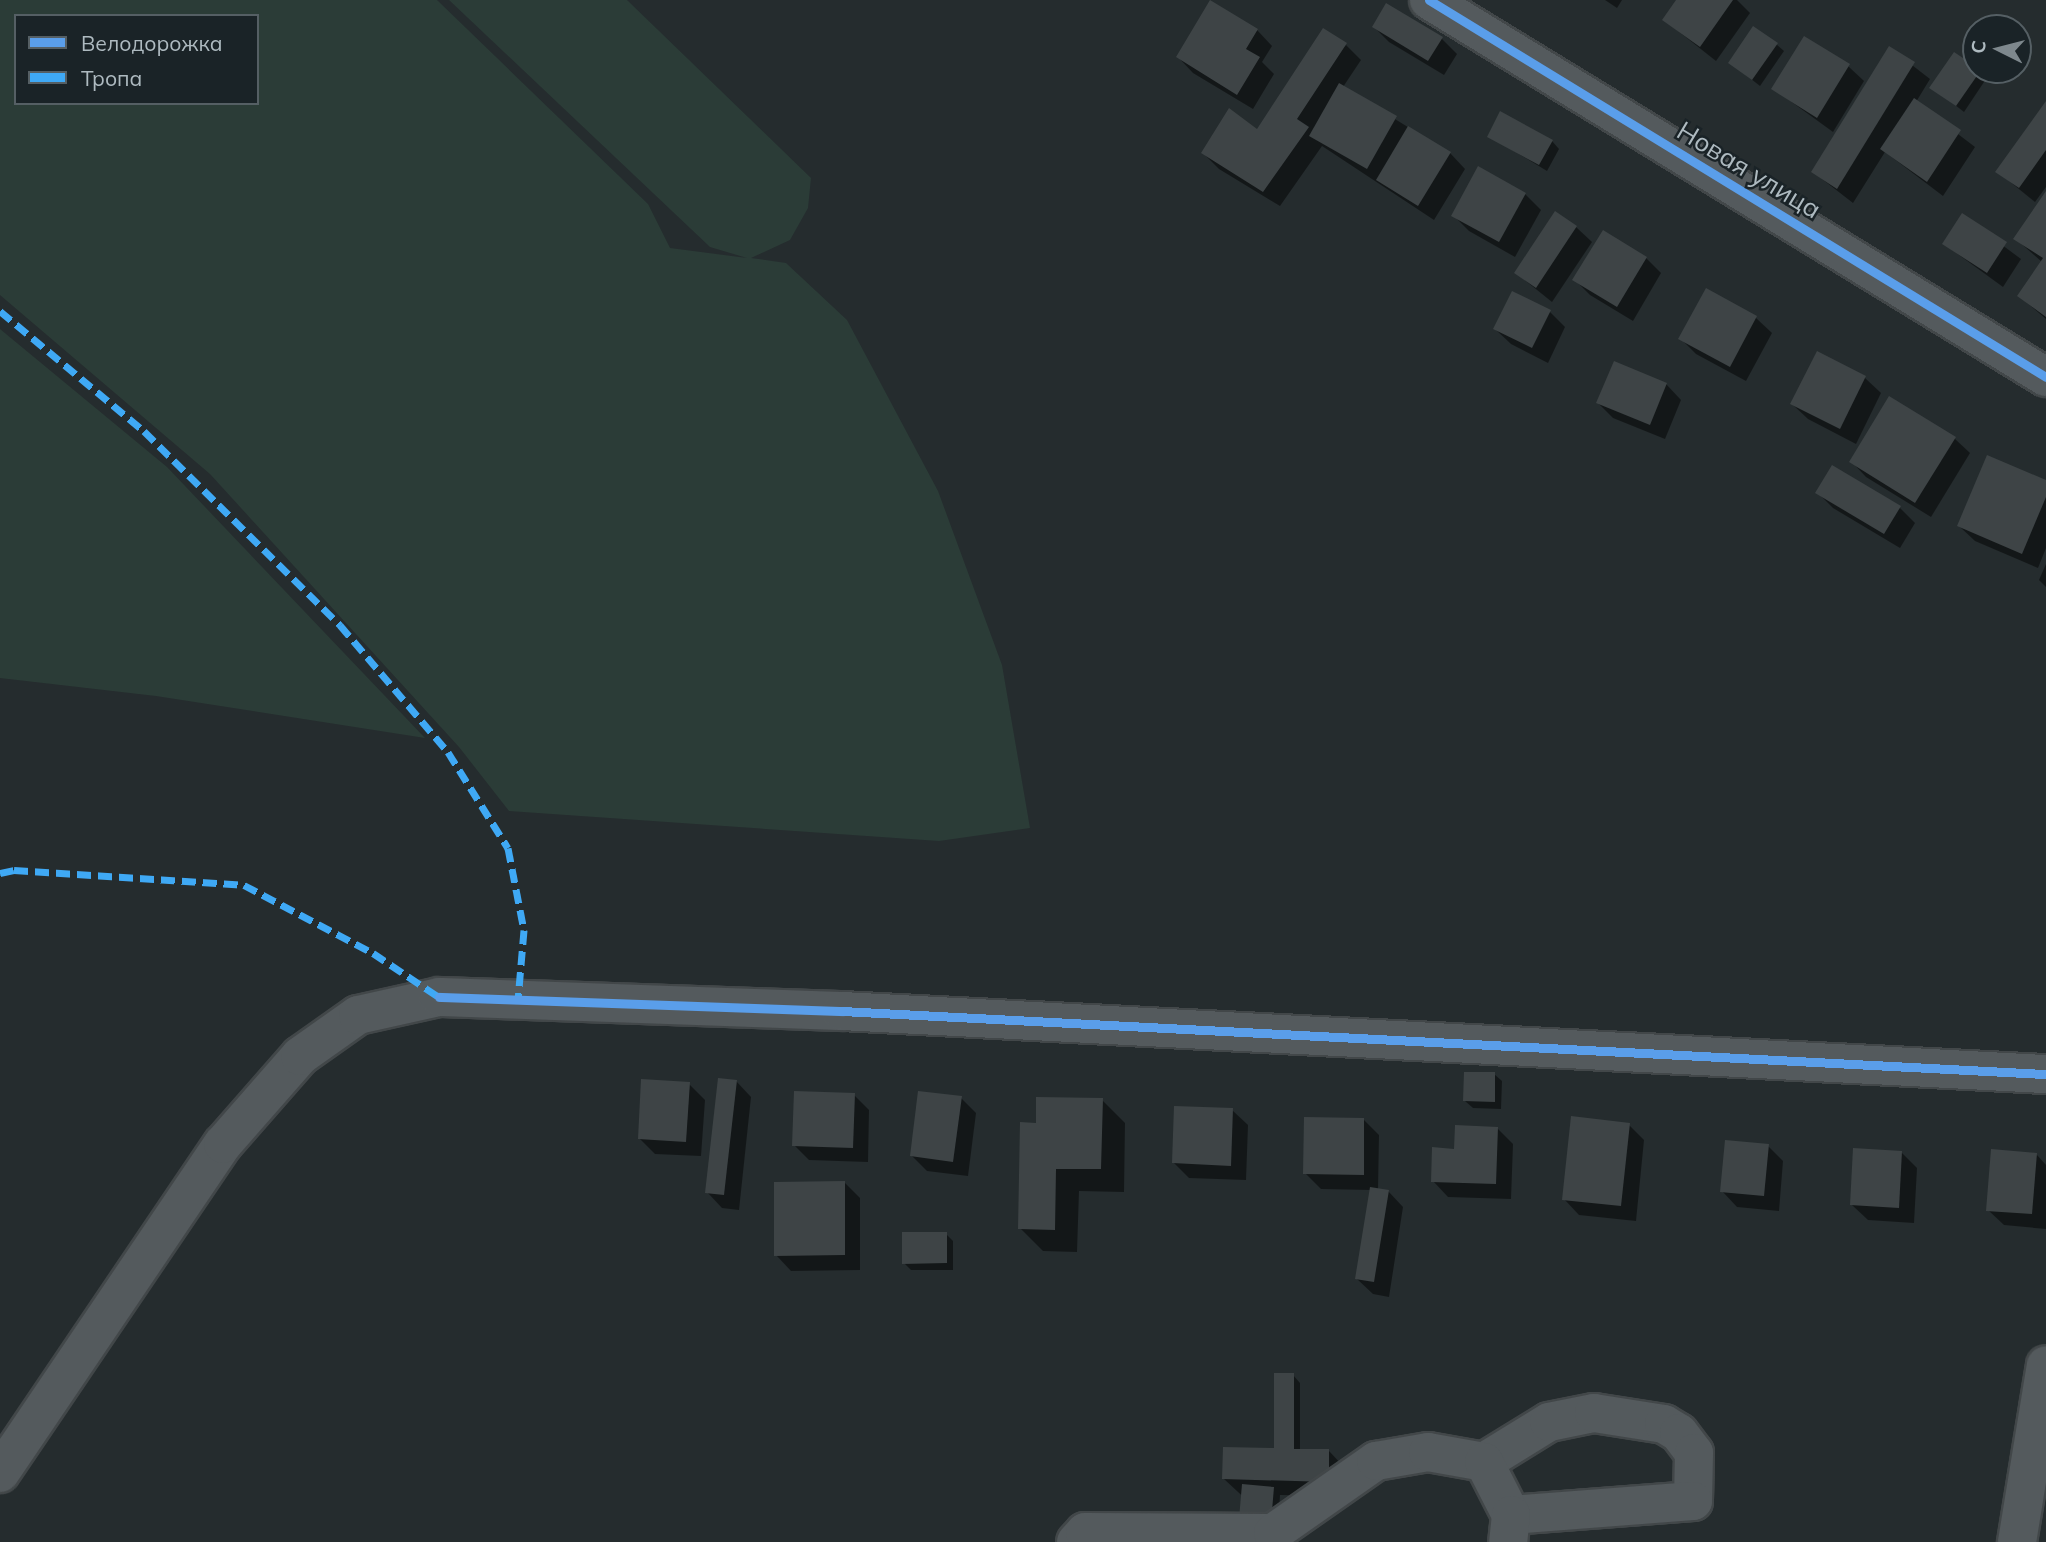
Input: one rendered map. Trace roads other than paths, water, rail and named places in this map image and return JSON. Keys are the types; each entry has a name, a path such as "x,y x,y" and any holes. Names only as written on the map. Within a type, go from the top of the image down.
{"street":[{"name":"Новая улица","path":"1429,0 2046,377"},
{"path":"0,1473 223,1144 300,1056 358,1015 439,997 842,1011 2046,1074"},
{"path":"2017,1542 2046,1364"},
{"path":"1076,1542 1086,1532 1273,1533 1376,1461 1428,1452 1484,1462 1549,1422 1594,1413 1664,1424 1679,1433 1694,1454 1692,1502 1510,1528 1484,1462"}]}
